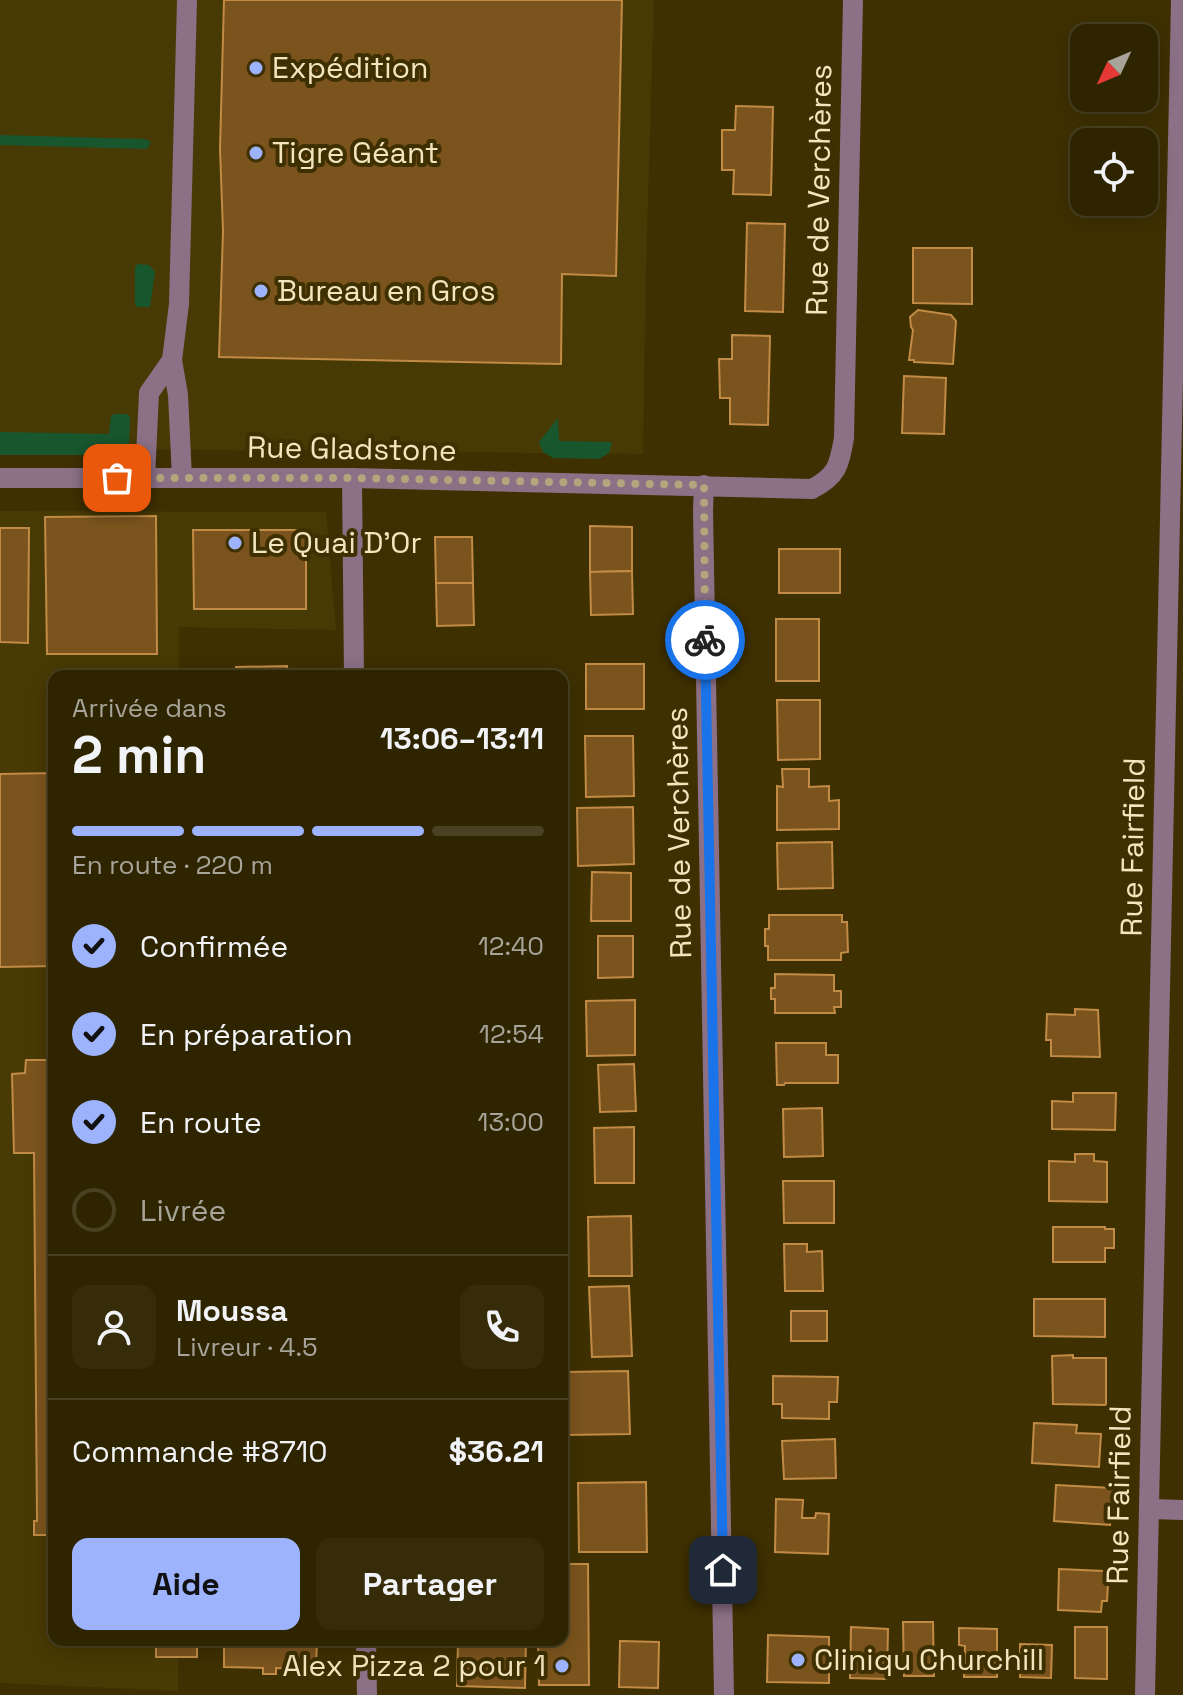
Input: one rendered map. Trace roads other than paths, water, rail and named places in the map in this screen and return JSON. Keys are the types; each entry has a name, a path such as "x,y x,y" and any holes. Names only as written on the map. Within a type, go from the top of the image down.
{"street":[{"path":"182,478 178,395 172,360 179,304 187,0"},
{"name":"Rue de Verchères","path":"724,1695 704,485 812,489 829,480 839,465 844,438 853,0"},
{"name":"Rue Fairfield","path":"1145,1695 1181,0"},
{"path":"145,478 149,393 172,360"},
{"name":"Rue Gladstone","path":"0,478 352,478 704,485"},
{"path":"352,478 354,670"},
{"path":"1149,1509 1183,1510"},
{"path":"366,1646 367,1695"}],"place":[{"name":"Expédition","path":"256,68"},
{"name":"Tigre Géant","path":"256,153"},
{"name":"Bureau en Gros","path":"261,291"},
{"name":"Le Quai D'Or","path":"235,543"},
{"name":"Cliniqu Churchill","path":"798,1660"},
{"name":"Alex Pizza 2 pour 1","path":"562,1666"}]}
